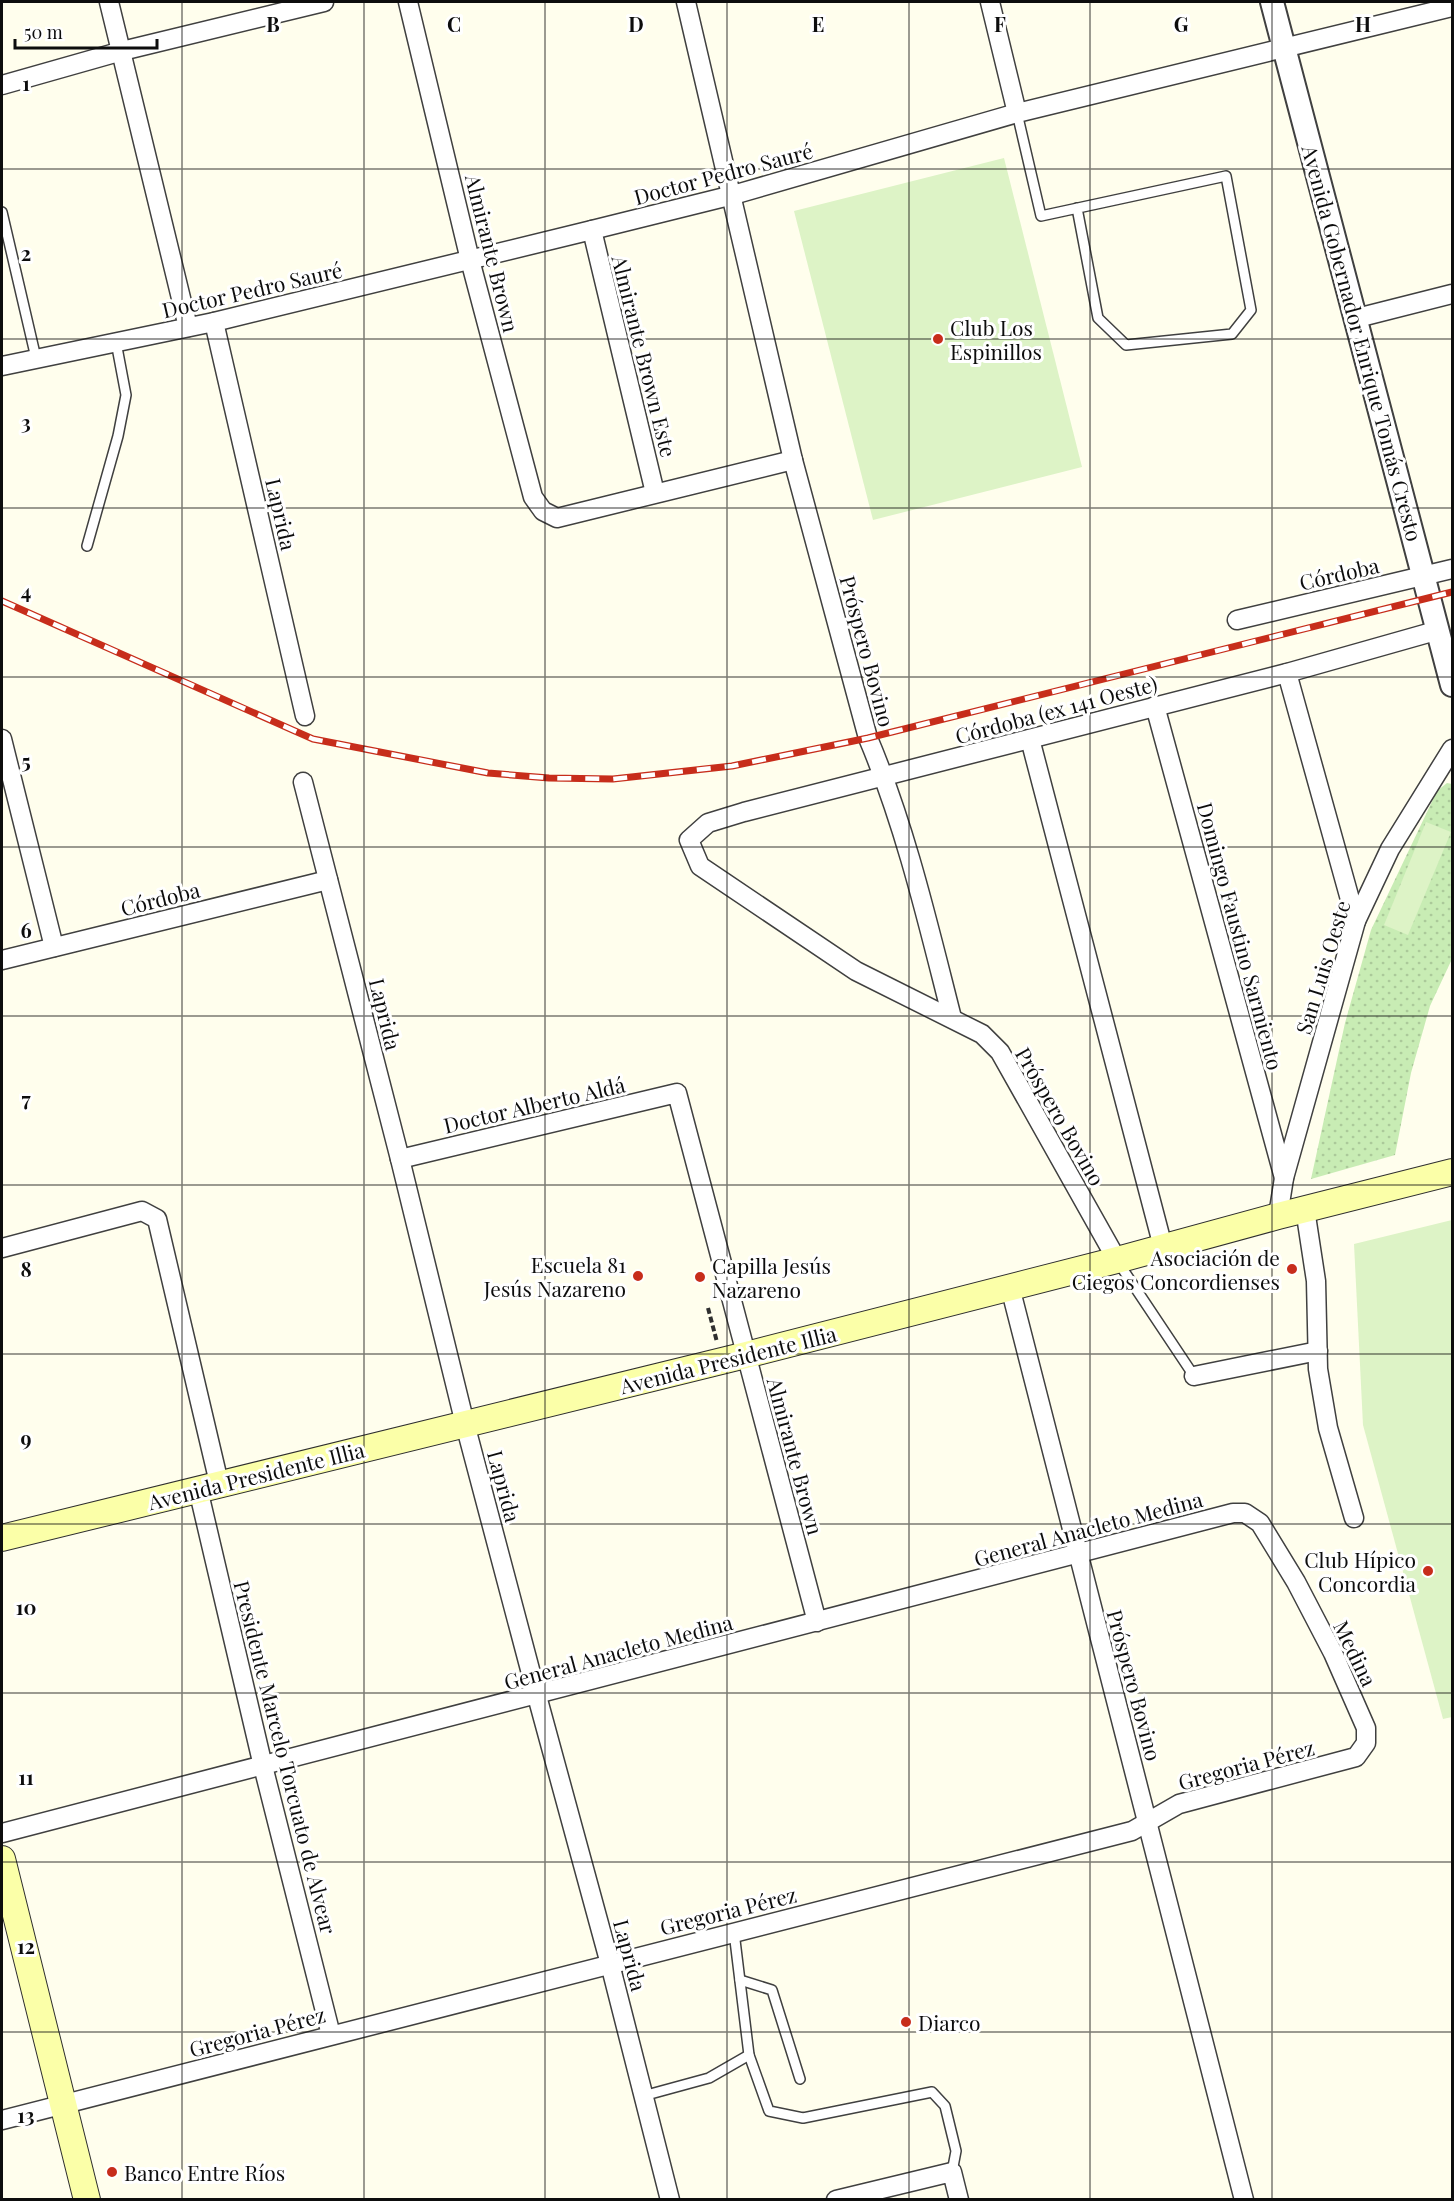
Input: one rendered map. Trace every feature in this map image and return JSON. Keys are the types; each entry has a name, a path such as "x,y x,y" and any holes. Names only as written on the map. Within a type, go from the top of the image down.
{"main road":[{"name":"Avenida Presidente Illia","path":"2,1538 734,1358 1452,1172"},
{"path":"2,1859 87,2199"}],"street":[{"path":"109,2 188,327"},
{"path":"2,85 122,51 324,2"},
{"name":"Almirante Brown","path":"408,2 470,260 533,497 543,511 557,518 655,493"},
{"name":"Próspero Bovino","path":"686,2 793,459 868,738 884,776 926,914 952,1018 982,1034 1000,1052 1117,1260"},
{"path":"990,2 1017,113"},
{"name":"Avenida Gobernador Enrique Tomás Cresto","path":"1272,2 1452,685"},
{"name":"Doctor Pedro Sauré","path":"2,366 214,322 592,230 733,195 1017,113 1452,7"},
{"name":"Almirante Brown Este","path":"592,230 655,493"},
{"path":"1357,318 1452,294"},
{"name":"Laprida","path":"214,322 306,716"},
{"path":"655,493 793,459"},
{"name":"Córdoba","path":"1236,620 1452,569"},
{"name":"Córdoba (ex 141 Oeste)","path":"952,1018 856,971 710,873 700,866 689,840 708,823 1287,673 1439,630"},
{"path":"1287,673 1356,921"},
{"name":"Domingo Faustino Sarmiento","path":"1155,706 1284,1178"},
{"path":"2,739 54,947"},
{"path":"1030,739 1164,1247"},
{"name":"San Luis Oeste","path":"1278,1216 1284,1178 1356,921 1390,849 1452,749"},
{"name":"Laprida","path":"303,782 400,1159 465,1424 610,1964 669,2199"},
{"name":"Córdoba","path":"2,960 328,880"},
{"name":"Almirante Brown","path":"677,1092 734,1358 817,1622"},
{"name":"Doctor Alberto Aldá","path":"400,1159 677,1092"},
{"path":"1305,1209 1316,1281 1318,1369 1328,1428 1354,1518"},
{"name":"Presidente Marcelo Torcuato de Alvear","path":"2,1248 142,1211 157,1219 263,1766 331,2035"},
{"name":"Próspero Bovino","path":"1010,1287 1244,2199"},
{"path":"1194,1376 1318,1351"},
{"name":"General Anacleto Medina","path":"2,1833 537,1696 1233,1513 1245,1513"},
{"name":"Medina","path":"1245,1513 1260,1523 1296,1582 1342,1672 1366,1728 1366,1743 1356,1757"},
{"name":"Gregoria Pérez","path":"2,2120 1132,1831 1179,1804 1356,1757"},
{"path":"836,2199 952,2172 958,2199"}],"lane":[{"path":"1017,113 1041,216 1077,208 1226,176 1251,310 1232,334 1126,345 1098,318 1077,208"},
{"path":"2,212 36,358"},
{"path":"87,546 118,436 126,395 116,342"},
{"path":"1117,1260 1194,1376"},
{"path":"734,1932 749,2055 769,2111 803,2118 932,2092 945,2106 956,2151 952,2172"},
{"path":"740,1980 772,1990 800,2079"},
{"path":"643,2096 709,2078 749,2055"}],"path":[{"path":"708,1308 734,1358"}],"green space":[{"name":"Club Los Espinillos","path":"1004,158 1082,467 873,520 794,211"},
{"path":"1447,783 1452,784 1452,959 1430,1006 1411,1073 1395,1155 1311,1179 1345,1023 1371,930 1437,791"},
{"path":"1426,822 1451,832 1408,935 1384,925"},
{"name":"Club Hípico Concordia","path":"1452,1220 1452,1717 1443,1719 1363,1425 1354,1244"}],"railway":[{"path":"2,601 313,739 488,773 549,778 613,779 732,766 868,738 1452,592"}],"place":[{"name":"Club Los Espinillos","path":"938,339"},
{"name":"Asociación de Ciegos Concordienses","path":"1292,1269"},
{"name":"Escuela 81 Jesús Nazareno","path":"638,1276"},
{"name":"Capilla Jesús Nazareno","path":"700,1277"},
{"name":"Club Hípico Concordia","path":"1428,1571"},
{"name":"Diarco","path":"906,2022"},
{"name":"Banco Entre Ríos","path":"112,2172"}]}
